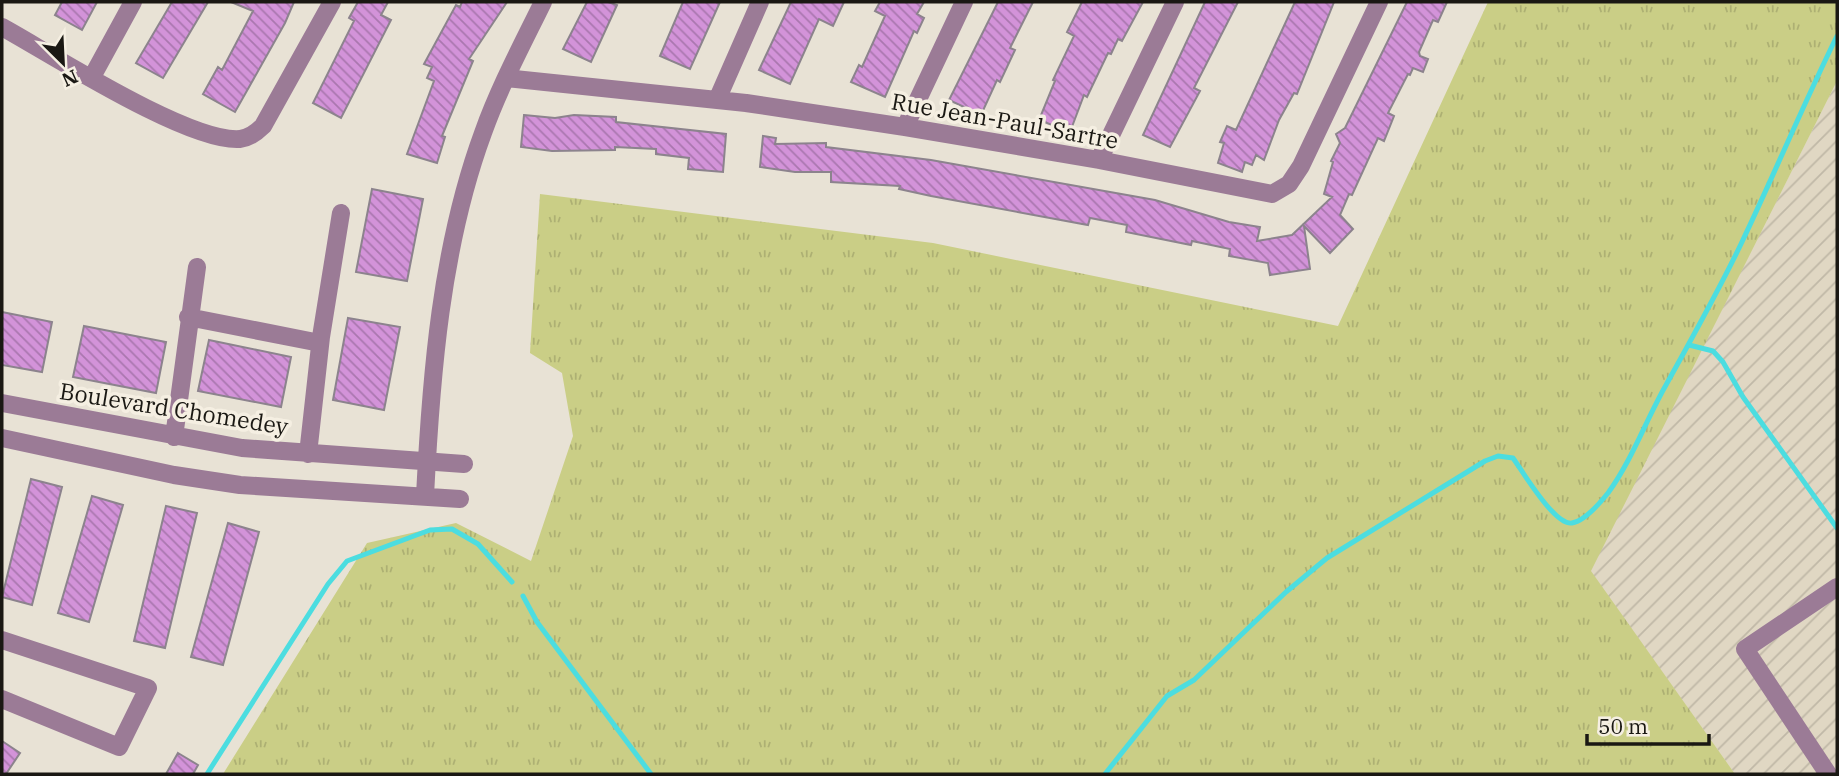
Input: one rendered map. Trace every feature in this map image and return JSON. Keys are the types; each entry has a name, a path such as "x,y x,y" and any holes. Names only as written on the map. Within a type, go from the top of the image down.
{"street":[{"path":"92,77 133,2"},
{"path":"2,27 172,122 229,138 244,138 263,126 332,2"},
{"path":"425,496 442,309 452,256 482,134 543,2"},
{"path":"717,100 760,2"},
{"path":"905,127 964,2"},
{"path":"1099,160 1175,2"},
{"name":"Rue Jean-Paul-Sartre","path":"506,78 717,100 905,127 1099,160 1258,193 1279,191 1289,184 1301,166 1379,2"},
{"path":"308,454 320,343 341,213"},
{"path":"174,437 188,317 197,267"},
{"path":"188,317 320,343"},
{"name":"Boulevard Chomedey","path":"2,403 242,448 464,464"},
{"path":"2,438 218,482 460,499"},
{"path":"1828,774 1745,649 1837,587"},
{"path":"2,640 148,688 118,747 2,699"}],"shaded area":[{"path":"1837,81 1837,774 1735,774 1590,571"}],"green space":[{"path":"1488,2 1837,2 1837,81 1591,571 1735,774 223,774 367,543 456,523 531,561 573,436 562,373 530,353 540,194 933,243 1338,326"}],"building":[{"path":"62,2 97,2 82,30 55,15"},
{"path":"172,2 208,2 163,78 136,63"},
{"path":"231,2 294,2 235,112 203,94 218,67 222,70 253,11"},
{"path":"358,2 388,2 381,15 391,20 341,118 313,103 354,21 349,18"},
{"path":"462,2 507,2 469,59 473,61 442,136 445,137 437,163 407,154 434,81 427,78 432,67 424,64 456,5 460,7"},
{"path":"587,2 617,5 591,62 563,49"},
{"path":"683,2 720,2 690,69 660,56"},
{"path":"791,2 844,2 833,26 819,19 790,84 759,70"},
{"path":"880,2 924,2 917,14 924,18 917,33 914,31 885,97 851,82 859,65 862,67 885,16 875,11"},
{"path":"998,2 1033,2 1010,48 1015,50 981,115 949,100"},
{"path":"1082,2 1143,2 1122,41 1118,39 1111,54 1108,53 1087,97 1084,95 1070,132 1039,120 1055,81 1053,80 1074,36 1067,32"},
{"path":"1205,2 1238,2 1194,88 1200,91 1170,147 1143,135"},
{"path":"1295,2 1334,2 1297,94 1294,93 1279,120 1264,160 1256,155 1252,165 1245,162 1242,172 1218,163 1224,143 1220,142 1227,126 1236,130"},
{"path":"1407,2 1447,2 1438,22 1433,20 1419,52 1420,56 1428,59 1423,72 1413,68 1410,75 1408,74 1388,113 1394,116 1384,141 1378,138 1340,215 1353,229 1330,253 1304,226 1310,269 1270,275 1268,263 1229,256 1230,249 1192,241 1191,245 1126,232 1127,225 1090,218 1088,225 931,196 899,189 900,186 831,182 831,172 795,172 760,167 763,136 776,138 775,144 826,143 826,147 931,160 1155,200 1229,222 1260,227 1257,241 1292,235 1332,197 1324,194 1333,162 1331,161 1340,143 1336,134 1345,128"},
{"path":"524,115 555,118 574,115 616,117 616,122 726,134 723,172 688,169 689,158 656,154 656,149 615,147 615,150 552,151 521,147"},
{"path":"372,189 423,199 407,281 356,272"},
{"path":"2,312 52,322 42,372 2,365"},
{"path":"348,318 400,327 384,410 333,400"},
{"path":"84,326 166,342 156,393 73,377"},
{"path":"209,340 291,357 281,407 198,391"},
{"path":"31,479 62,487 32,605 2,597"},
{"path":"92,496 123,505 89,622 58,613"},
{"path":"166,506 197,513 165,648 134,641"},
{"path":"228,523 259,532 223,665 191,657"},
{"path":"2,741 20,753 6,774 2,774"},
{"path":"178,753 198,765 193,774 166,774"}],"waterway":[{"path":"1105,774 1167,696 1194,680 1286,592 1327,558 1485,461 1498,456 1513,458 1548,507 1565,522 1577,522 1597,506 1624,467 1723,280 1837,36"},
{"path":"1689,345 1713,351 1723,362 1743,397 1837,528"},
{"path":"207,774 328,584 347,561 430,530 452,529 478,544 512,582"},
{"path":"523,596 537,622 651,774"}]}
